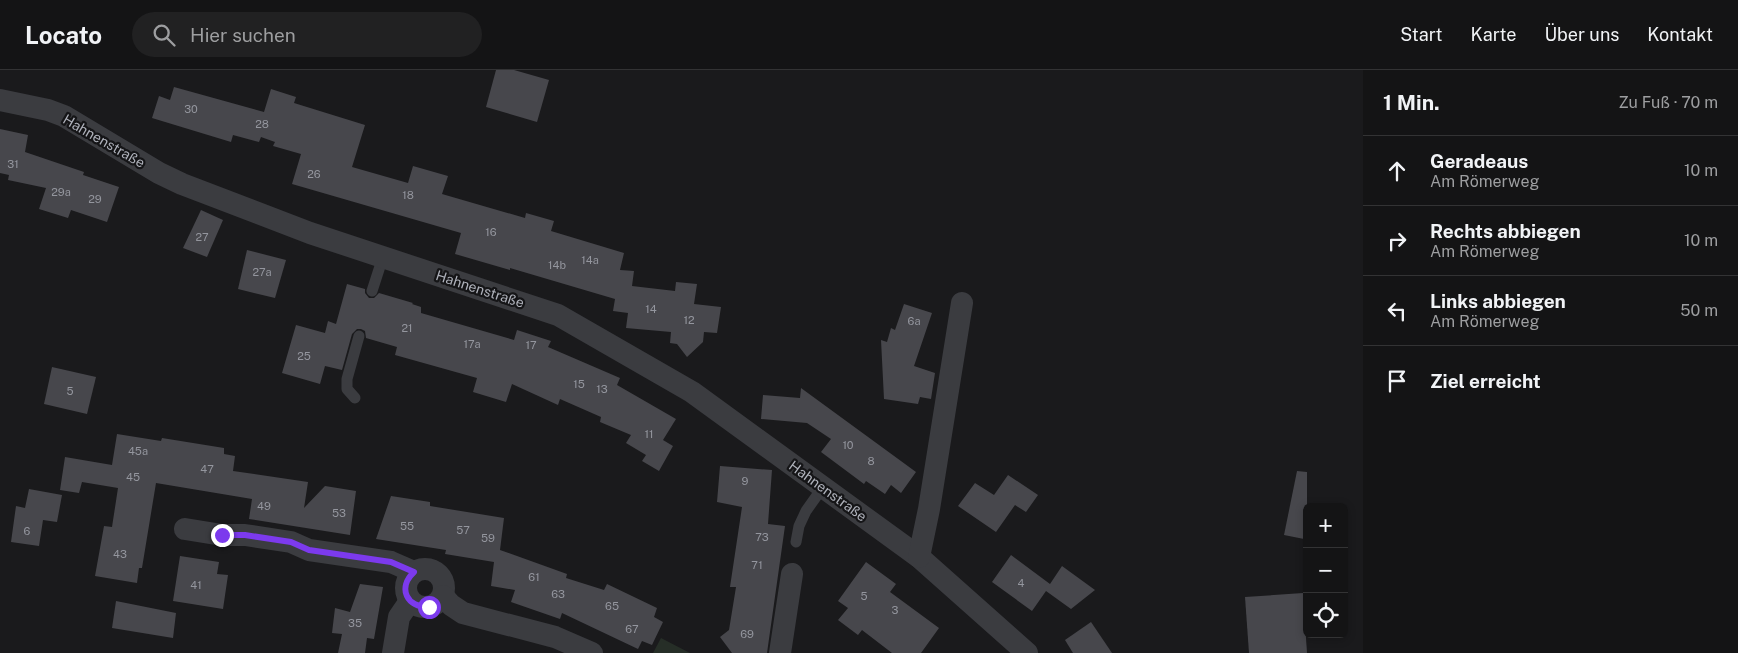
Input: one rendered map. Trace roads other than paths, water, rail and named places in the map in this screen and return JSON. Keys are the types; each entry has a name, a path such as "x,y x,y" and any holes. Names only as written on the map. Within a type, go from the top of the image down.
{"street":[{"name":"Hahnenstraße","path":"0,100 48,110 64,116 158,173 310,233 558,314 692,392 919,557 1026,653"},
{"path":"919,557 929,508 962,303"},
{"path":"185,529 291,542 309,550 391,562 414,572"},
{"path":"427,569 438,574 444,585 442,596 437,603 429,607 416,606 408,598 405,586 407,580 414,572 427,569"},
{"path":"780,653 792,574"},
{"path":"442,596 463,613 555,638 592,653"},
{"path":"393,653 399,617 410,601"}],"lane":[{"path":"372,291 383,257"},
{"path":"355,398 348,389 347,379 359,336"},
{"path":"796,542 799,526 823,487"}]}
